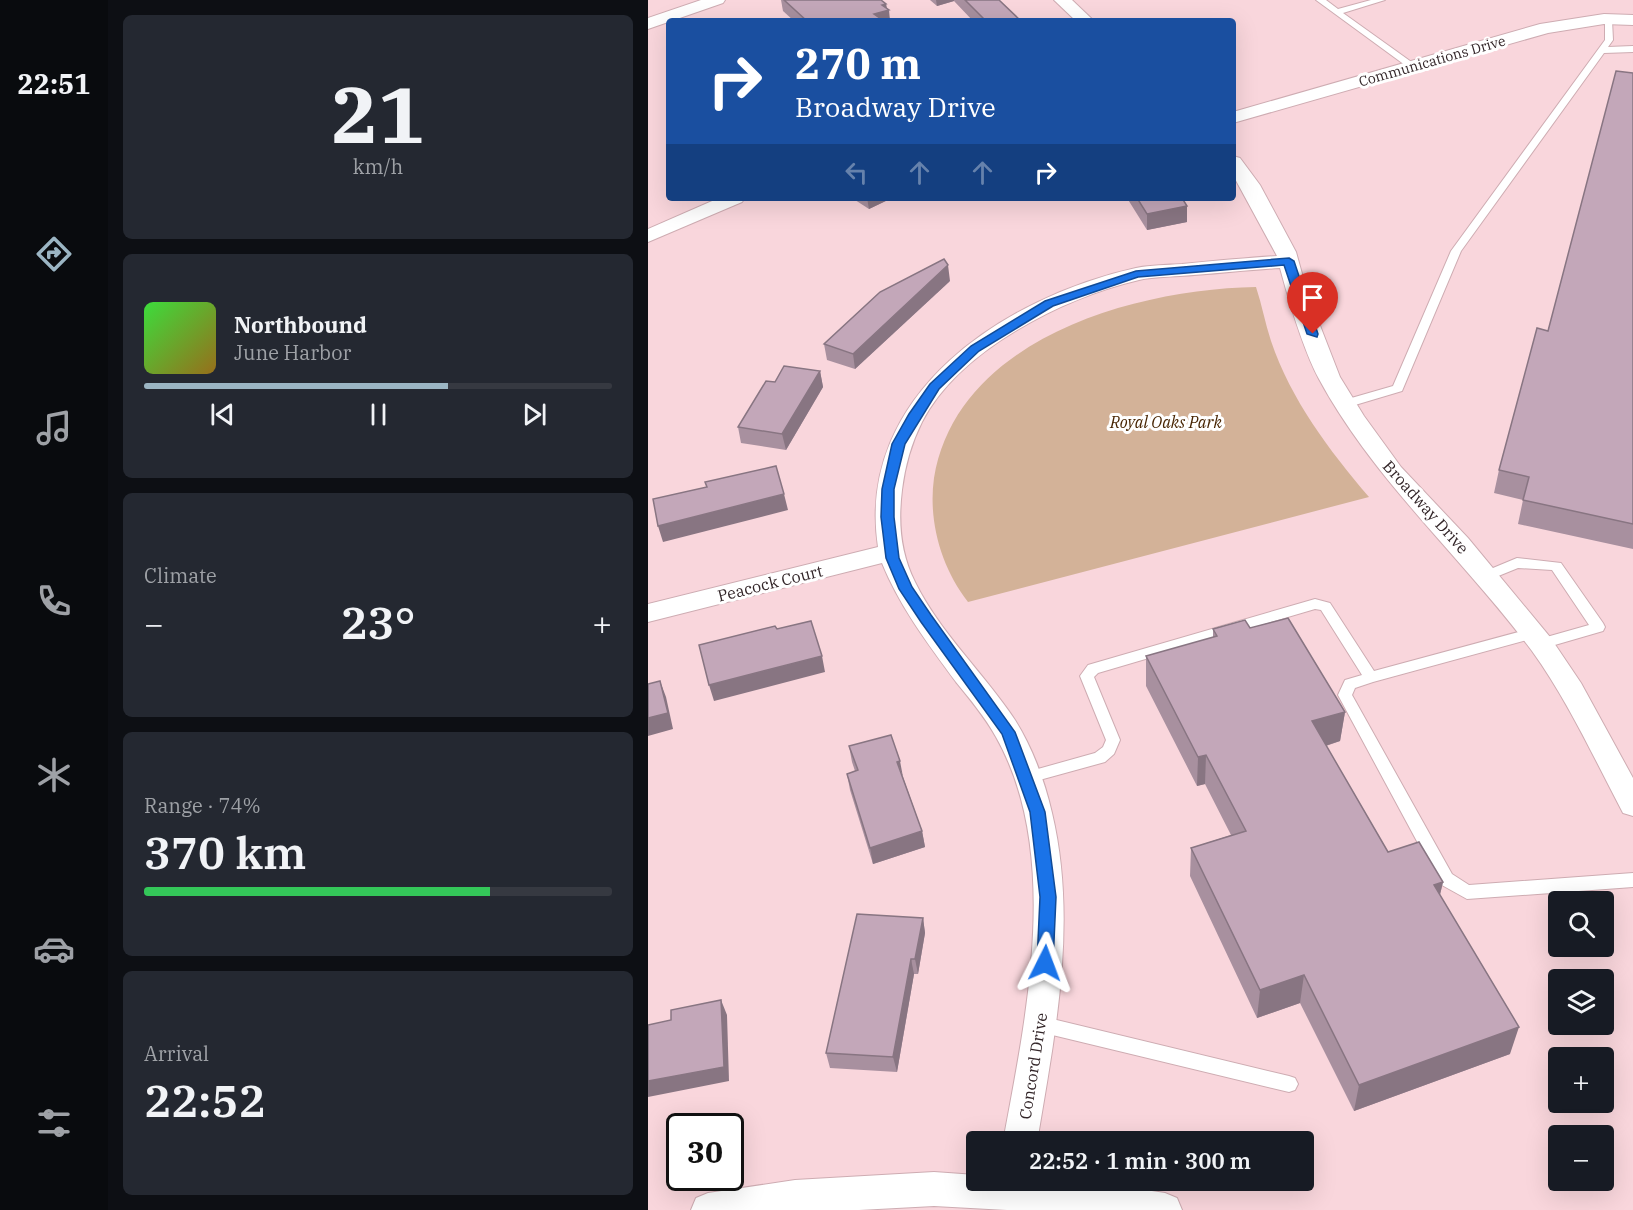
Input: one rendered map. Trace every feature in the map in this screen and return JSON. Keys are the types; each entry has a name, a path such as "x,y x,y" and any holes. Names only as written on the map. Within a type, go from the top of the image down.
{"street":[{"path":"648,24 717,0"},
{"path":"1062,0 1083,18"},
{"name":"Communications Drive","path":"1236,117 1546,28 1608,20 1633,20"},
{"name":"Broadway Drive","path":"1236,166 1250,185 1289,261 1297,292 1329,377 1345,404 1393,473 1486,576 1537,638 1572,690 1633,805"},
{"path":"648,236 728,201"},
{"name":"Concord Drive","path":"1022,1131 1040,1024 1048,897 1038,812 1008,732 906,589 891,552 888,489 899,444 915,414 934,387 975,349 1049,304 1136,274 1289,261"},
{"name":"Peacock Court","path":"648,613 891,552"},
{"path":"708,1210 795,1197 966,1188"},
{"path":"1040,1191 1164,1210"}],"lane":[{"path":"1320,0 1412,66"},
{"path":"1336,12 1381,0"},
{"path":"1345,404 1398,388 1456,251 1609,40 1608,20"},
{"path":"1602,50 1633,49"},
{"path":"1486,576 1517,563 1556,566 1598,627 1537,638 1371,677 1350,684 1345,695 1446,879 1467,892 1633,880"},
{"path":"1025,778 1100,758 1109,750 1113,740 1087,676 1093,669 1315,604 1325,606 1371,677"},
{"path":"1040,1024 1289,1084"}],"green space":[{"name":"Royal Oaks Park","path":"1256,287 1271,341 1289,384 1312,424 1369,497 968,602 950,574 944,559 935,527 933,494 934,478 950,430 977,389 1014,357 1059,331 1107,311 1158,298 1209,290"}],"building":[{"path":"784,0 881,0 886,4 882,5 889,10 874,14 880,18 804,18"},
{"path":"965,0 999,0 1018,18 983,18"},
{"path":"1616,71 1633,73 1633,524 1523,500 1529,477 1499,470 1537,328 1548,331"},
{"path":"1139,201 1184,201 1187,206 1147,214"},
{"path":"944,259 948,265 853,354 824,344 880,292"},
{"path":"784,366 820,371 782,434 738,427 766,381 775,382"},
{"path":"776,466 784,494 658,526 653,499 707,487 705,482"},
{"path":"1288,618 1345,712 1312,721 1388,852 1419,842 1443,882 1434,885 1519,1027 1359,1085 1304,975 1260,990 1191,848 1246,831 1206,755 1198,757 1146,656 1217,636 1213,629 1245,620 1250,628"},
{"path":"811,621 822,656 709,685 699,645 775,626 777,629"},
{"path":"660,681 668,713 648,718 648,684"},
{"path":"891,735 900,761 897,762 922,831 870,848 847,774 858,770 849,746"},
{"path":"857,914 923,918 915,959 911,959 893,1057 826,1053"},
{"path":"721,1000 724,1067 648,1081 648,1025 671,1020 671,1010"}],"route":[{"path":"1045,963 1048,897 1038,812 1008,732 926,619 906,589 892,558 888,489 891,466 899,444 915,414 934,387 956,364 975,349 1032,312 1049,304 1136,274 1289,261 1297,292 1313,334"}]}
